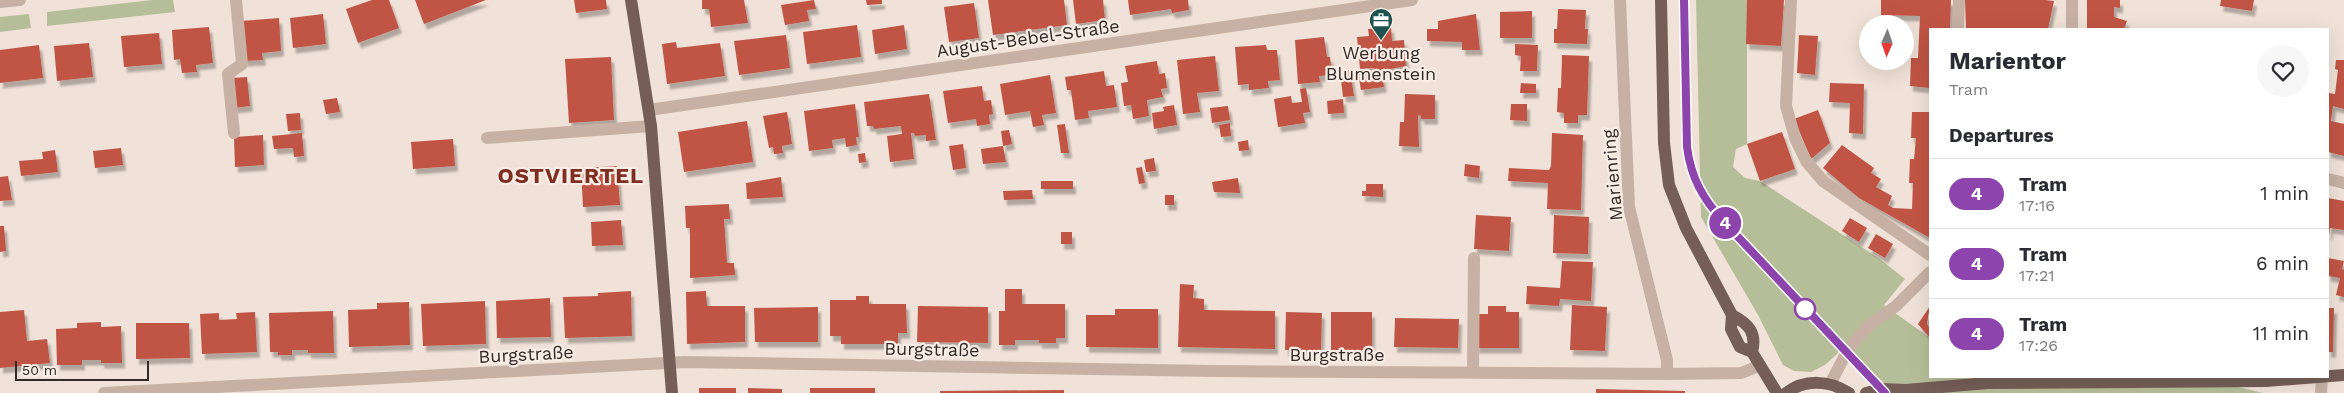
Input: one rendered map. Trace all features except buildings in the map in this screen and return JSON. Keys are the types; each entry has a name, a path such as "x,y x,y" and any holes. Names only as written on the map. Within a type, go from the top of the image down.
{"main road":[{"path":"631,0 651,126 672,393"},
{"path":"1662,0 1664,143 1669,185 1686,228 1732,315 1731,329 1740,347 1752,352 1759,366 1778,393"},
{"path":"2329,376 2344,374"},
{"path":"1866,393 1880,389 1904,392 1988,383 2266,381 2308,378"},
{"path":"1786,393 1805,384 1830,384 1849,393"}],"street":[{"path":"0,2 20,0"},
{"path":"234,133 228,74 242,64 236,0"},
{"name":"August-Bebel-Straße","path":"649,110 1412,0"},
{"name":"Marienring","path":"1620,0 1629,207 1667,360 1667,374"},
{"path":"1791,0 1786,106 1795,138 1806,161 1823,181 1929,254"},
{"path":"1958,28 1959,0"},
{"path":"2072,0 2072,28"},
{"path":"487,138 651,126"},
{"path":"2329,180 2344,183"},
{"path":"1473,372 1474,258"},
{"path":"1830,384 1858,337 1896,306 1929,273"},
{"name":"Burgstraße","path":"104,393 670,363 1212,371 1667,374 1741,374 1759,366"},
{"path":"2320,393 2322,378"}],"green space":[{"path":"152,0 173,0 175,12 47,26 47,12"},
{"path":"1696,0 1747,0 1747,144 1736,149 1733,167 1745,178 1760,181 1880,259 1905,279 1884,305 1929,337 1929,378 2201,378 2263,393 1894,393 1843,345 1837,354 1825,365 1811,372 1794,371 1783,365 1758,315 1701,217"},
{"path":"29,14 31,28 0,32 0,17"}],"tram line":[{"path":"1684,0 1687,147 1692,169 1700,188 1710,205 1724,222 1885,393"},
{"name":"4","path":"1684,0 1686,138 1690,167 1697,186 1706,201 1724,222 1846,354 1885,393"}],"place":[{"name":"Werbung Blumenstein","path":"1381,41"}],"district":[{"name":"OSTVIERTEL","path":"571,175"}]}
